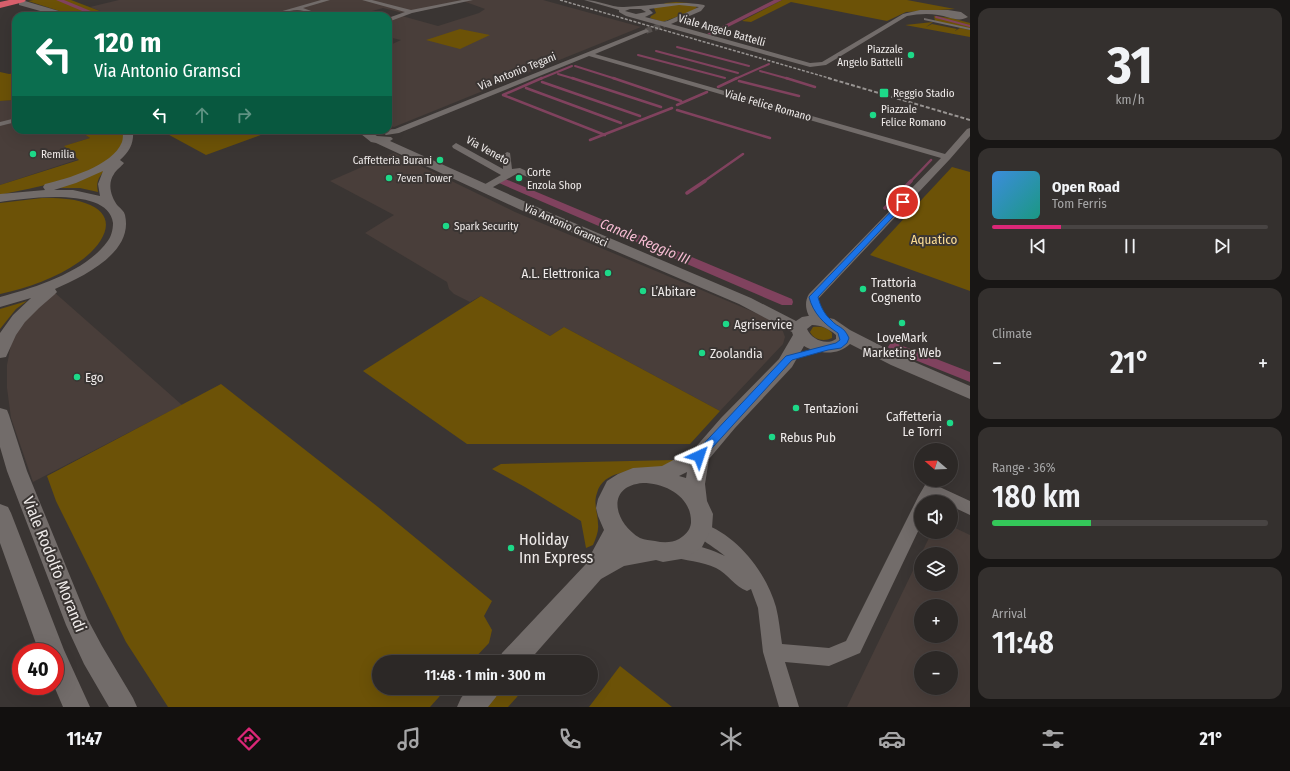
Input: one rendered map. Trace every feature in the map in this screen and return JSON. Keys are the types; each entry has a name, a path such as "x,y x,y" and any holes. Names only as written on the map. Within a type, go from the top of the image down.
{"highway":[{"path":"0,2 7,0"},
{"path":"0,5 22,1"}],"street":[{"path":"282,12 327,0"},
{"path":"365,0 411,12"},
{"path":"392,19 411,12 470,0"},
{"path":"587,0 624,9"},
{"path":"649,13 662,2 674,0 691,2 702,6 699,10 668,23"},
{"path":"22,1 54,12"},
{"path":"296,8 309,12"},
{"name":"Viale Angelo Battelli","path":"649,13 636,16 622,12 621,10 639,8 649,13 812,67 830,66 906,19 924,15 949,16 968,19"},
{"name":"Viale Angelo Battelli","path":"949,16 959,13 968,19"},
{"path":"926,19 970,29"},
{"name":"Via Antonio Tegani","path":"392,130 646,32"},
{"name":"Viale Felice Romano","path":"589,54 947,157"},
{"path":"0,124 12,121"},
{"path":"767,607 737,571 707,555 641,548 627,541 616,530 608,516 607,501 613,488 624,479 640,475 658,475 675,469 699,456 789,358 811,325 816,305 813,297 970,131"},
{"path":"0,198 70,181 105,166 125,148 129,138 128,134"},
{"path":"0,353 10,331 26,310 38,299 100,257 116,238 120,229 120,221 104,192 103,181 109,171 133,148 136,142 137,134"},
{"name":"Via Antonio Gramsci","path":"380,135 483,189 632,254 745,301 811,325 838,328 836,343"},
{"name":"Via Veneto","path":"456,146 508,175"},
{"name":"Via Veneto","path":"507,155 508,175"},
{"name":"Via Veneto","path":"483,189 517,170 530,175"},
{"path":"17,195 52,192 74,194 94,198 112,207"},
{"path":"0,302 43,289 72,276"},
{"name":"Via Antonio Gramsci","path":"811,325 812,343 836,343 897,361 970,393"},
{"path":"789,358 836,343"},
{"name":"Viale Rodolfo Morandi","path":"0,414 17,471 78,625 93,655 124,707"},
{"path":"593,572 620,557 666,551 687,546 696,539 702,530 703,515 697,500 695,484 699,456"},
{"path":"658,475 680,484 697,500"},
{"path":"928,495 931,489 943,495"},
{"path":"958,502 970,508"},
{"path":"0,513 49,643"},
{"path":"773,652 829,657 852,647 914,522"},
{"path":"517,655 593,572 602,553 616,530"},
{"path":"702,530 712,535 730,550 754,578 767,607 773,652 789,707"},
{"path":"64,679 77,707"},
{"path":"470,707 481,695"}],"shaded area":[{"path":"119,0 543,0 641,27 394,127 392,126 392,44 401,40 392,38 392,20 402,16 438,26 479,13 485,9 463,1 407,14 383,8 368,12 103,12 90,7"},
{"path":"12,100 12,134 84,134 90,138 65,146 79,159 0,185 0,101"},
{"path":"394,153 515,212 780,323 785,337 783,344 720,411 564,327 550,336 481,296 470,302 454,294 449,289 447,282 365,233 394,215 330,181"},
{"path":"54,292 182,405 33,482 11,418 7,388 7,365 12,339 16,330"},
{"path":"958,529 970,535 970,707 847,707 914,568 914,591 958,591 958,547 924,547 928,539 958,539"}],"green space":[{"path":"71,0 102,12 62,12 28,1"},
{"path":"782,0 907,0 955,9 906,12 887,21 791,2 751,22 742,21"},
{"path":"666,3 689,3 697,7 694,10 663,22 650,18 656,13 654,8"},
{"path":"934,16 951,18 970,23 970,29 935,21"},
{"path":"933,22 926,27 932,24 957,29 955,31 960,28 970,30 970,37 905,25"},
{"path":"460,29 490,35 460,49 426,40"},
{"path":"0,72 12,74 12,100 0,101"},
{"path":"84,134 125,134 126,138 113,156 88,171 60,182 0,195 0,185 79,160 64,146 90,138"},
{"path":"167,134 264,134 206,155"},
{"path":"109,166 98,181 98,192 80,188 57,188"},
{"name":"Aquatico","path":"952,167 970,172 970,291 870,255"},
{"path":"42,198 74,200 85,203 97,209 103,215 106,223 105,231 95,248 70,268 41,282 0,294 0,203"},
{"path":"481,296 550,336 564,327 720,411 690,444 467,444 363,371"},
{"path":"27,301 16,309 0,329 0,309"},
{"path":"813,327 828,329 832,333 832,338 820,340 814,337 810,332"},
{"path":"221,384 378,507 492,601 484,616 492,630 489,643 478,655 372,655 372,695 441,695 430,707 168,707 126,642 56,501 47,476"},
{"path":"675,460 658,468 620,473 612,476 600,485 596,497 598,520 597,534 593,545 586,548 581,521 492,469 501,464"},
{"path":"620,666 672,707 589,707"},
{"path":"495,695 519,695 508,707 484,707"}],"waterway":[{"name":"Canale Reggio III","path":"59,0 90,12"},
{"path":"710,34 779,0"},
{"path":"936,17 970,26"},
{"path":"677,47 749,66"},
{"path":"656,51 738,73"},
{"path":"638,55 725,78"},
{"path":"735,79 769,64"},
{"path":"540,79 572,66"},
{"path":"575,66 615,79"},
{"path":"760,71 789,79"},
{"path":"558,74 575,79"},
{"path":"542,78 503,95 604,135"},
{"path":"572,78 661,107"},
{"path":"718,87 737,78"},
{"path":"786,78 815,87"},
{"path":"615,79 681,101"},
{"path":"739,81 799,96"},
{"path":"542,82 640,116"},
{"path":"526,88 621,123"},
{"path":"677,105 707,92"},
{"path":"604,135 672,108"},
{"path":"677,110 770,138"},
{"path":"590,140 604,135"},
{"path":"703,182 743,154"},
{"path":"910,182 931,160"},
{"name":"Canale Reggio III","path":"503,181 787,302"},
{"path":"687,193 705,181"},
{"path":"885,208 911,181"},
{"name":"Canale Reggio III","path":"895,347 970,377"}],"tunnel":[{"path":"646,31 668,23"}],"railway":[{"path":"560,0 832,79"},
{"path":"828,78 970,120"}],"place":[{"name":"Piazzale Angelo Battelli","path":"911,55"},
{"name":"Reggio Stadio","path":"884,93"},
{"name":"Piazzale Felice Romano","path":"873,115"},
{"name":"Remilia","path":"33,154"},
{"name":"Caffetteria Burani","path":"440,160"},
{"name":"7even Tower","path":"389,178"},
{"name":"Corte Enzola Shop","path":"519,178"},
{"name":"Spark Security","path":"446,226"},
{"name":"A.L. Elettronica","path":"608,273"},
{"name":"Trattoria Cognento","path":"863,289"},
{"name":"L’Abitare","path":"643,291"},
{"name":"LoveMark Marketing Web","path":"902,323"},
{"name":"Agriservice","path":"726,324"},
{"name":"Zoolandia","path":"702,353"},
{"name":"Ego","path":"77,377"},
{"name":"Tentazioni","path":"796,408"},
{"name":"Caffetteria Le Torri","path":"950,423"},
{"name":"Rebus Pub","path":"772,437"},
{"name":"Holiday Inn Express","path":"511,548"}],"route":[{"path":"699,456 789,358 842,344 845,338 844,334 828,322 820,313 813,297 903,202"}]}
